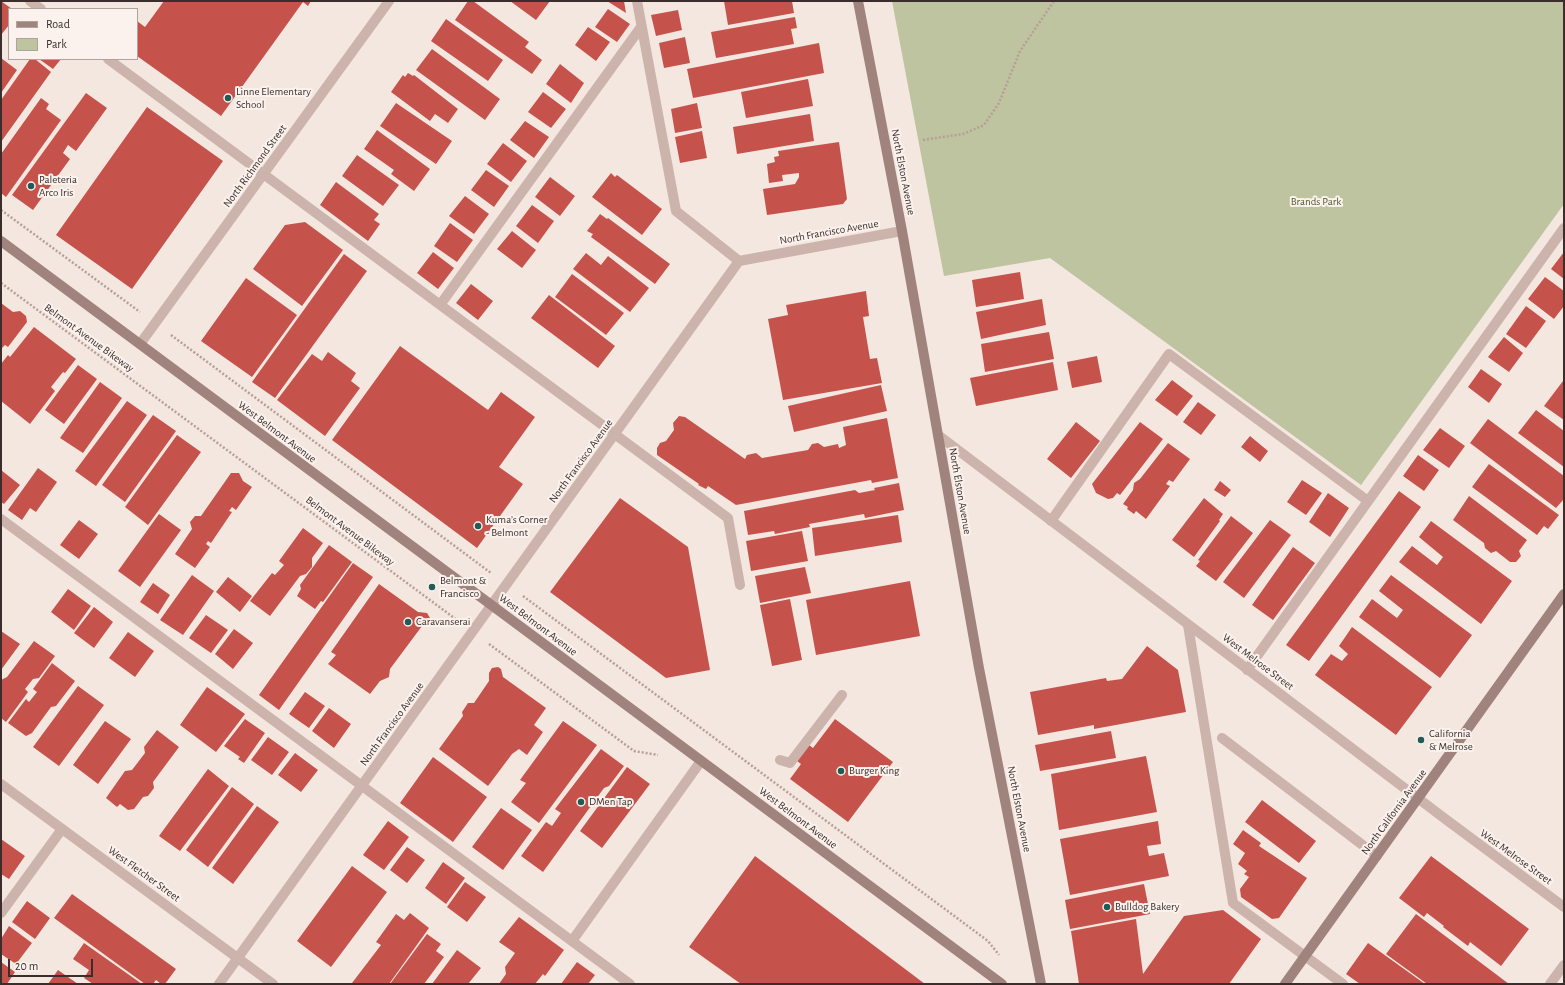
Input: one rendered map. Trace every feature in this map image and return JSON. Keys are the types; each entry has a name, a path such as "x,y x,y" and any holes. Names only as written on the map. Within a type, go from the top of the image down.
{"main road":[{"name":"North Elston Avenue","path":"858,1 902,231 983,688 1040,984"},
{"name":"West Belmont Avenue","path":"1,241 1002,984"},
{"name":"North California Avenue","path":"1285,984 1564,594"}],"street":[{"path":"30,1 40,8"},
{"name":"North Richmond Street","path":"140,344 389,1"},
{"path":"637,1 676,211 739,261"},
{"path":"440,305 641,26"},
{"path":"109,60 728,518 740,585"},
{"path":"1247,670 1564,228"},
{"name":"North Francisco Avenue","path":"219,984 739,261 902,231"},
{"path":"1051,521 1169,354 1368,501"},
{"name":"West Melrose Street","path":"938,435 1418,799 1564,907"},
{"path":"1,519 630,984"},
{"path":"1188,625 1233,903 1343,984"},
{"path":"780,760 790,763 842,695"},
{"path":"1222,738 1377,856"},
{"path":"572,941 701,761"},
{"name":"West Fletcher Street","path":"1,784 273,984"},
{"path":"1,913 62,829"},
{"path":"1550,984 1564,965"}],"path":[{"path":"923,140 963,134 984,125 999,103 1020,51 1054,1"},
{"name":"Belmont Avenue Bikeway","path":"1,283 634,751 664,756"}],"green space":[{"name":"Brands Park","path":"892,1 1564,1 1564,204 1361,485 1050,258 944,276"}],"building":[{"path":"1,1 11,8 8,8 8,26 1,35"},
{"name":"Linne Elementary School","path":"164,1 311,1 308,6 303,2 221,116 138,57 138,22 145,27"},
{"path":"468,1 473,1 529,42 525,47 542,60 532,74 455,20"},
{"path":"510,1 550,1 536,20"},
{"path":"607,1 624,1 626,13"},
{"path":"724,1 792,1 794,13 728,25"},
{"path":"608,9 630,24 617,42 595,27"},
{"path":"678,10 682,30 656,36 651,15"},
{"path":"795,17 797,28 791,29 794,44 716,58 711,32"},
{"path":"446,19 503,60 488,81 431,41"},
{"path":"588,27 610,42 596,61 575,45"},
{"path":"685,37 690,63 664,68 659,43"},
{"path":"819,43 824,73 693,98 687,69"},
{"path":"432,49 500,99 485,120 416,70"},
{"path":"1,58 17,70 1,93"},
{"path":"29,60 36,60 51,72 1,142 1,100"},
{"path":"40,60 60,60 53,69"},
{"path":"560,64 584,83 571,103 546,84"},
{"path":"408,73 413,76 414,75 458,109 448,123 435,114 430,121 391,92 403,75 405,77"},
{"path":"808,79 813,106 746,118 741,92"},
{"path":"543,92 566,109 551,128 528,112"},
{"path":"86,93 107,108 76,151 68,145 63,153 70,159 33,210 12,195"},
{"path":"41,98 49,104 46,109 61,120 6,197 1,193 1,154"},
{"path":"396,103 452,141 436,164 380,126"},
{"path":"697,103 702,128 675,133 671,109"},
{"path":"147,107 223,161 132,289 56,235"},
{"path":"810,114 814,141 737,154 733,127"},
{"path":"525,121 549,137 534,158 510,140"},
{"path":"377,130 430,169 414,191 391,174 394,170 364,149"},
{"path":"702,131 707,158 680,163 675,137"},
{"path":"839,142 847,199 843,204 767,215 763,189 795,184 799,177 799,173 782,175 783,181 769,183 767,164 775,162 774,157 779,156 778,151"},
{"path":"503,143 527,161 511,182 487,164"},
{"path":"357,155 399,185 383,206 342,176"},
{"path":"486,170 509,186 494,207 471,190"},
{"path":"611,173 615,177 617,175 662,209 642,235 592,197"},
{"path":"550,177 575,196 560,216 535,197"},
{"path":"336,182 379,214 374,220 380,224 368,241 320,205"},
{"path":"465,196 489,214 474,234 449,216"},
{"path":"532,205 554,221 538,243 516,226"},
{"path":"600,214 607,219 608,218 670,264 655,284 591,237 593,234 587,231"},
{"path":"305,222 343,250 302,306 253,269 285,225"},
{"path":"450,223 473,240 457,262 434,246"},
{"path":"512,231 536,250 522,268 497,249"},
{"path":"433,252 454,268 438,289 417,273"},
{"path":"1564,252 1564,279 1551,269"},
{"path":"586,253 601,265 608,256 649,288 630,312 573,269"},
{"path":"344,254 367,271 275,398 252,382"},
{"path":"1020,272 1024,299 976,307 972,280"},
{"path":"572,274 624,313 606,335 555,297"},
{"path":"1545,277 1564,291 1564,306 1554,319 1528,299"},
{"path":"246,278 297,315 252,377 201,341"},
{"path":"471,284 493,301 478,320 456,303"},
{"path":"866,291 869,316 863,317 870,359 877,358 882,383 783,400 768,319 788,315 786,305"},
{"path":"549,295 615,346 598,368 531,318"},
{"path":"1042,299 1046,325 981,339 976,312"},
{"path":"1,303 13,312 20,311 26,316 27,322 8,347 5,345 1,349"},
{"path":"1526,306 1546,321 1526,348 1506,334"},
{"path":"34,327 76,359 51,387 55,391 30,424 1,401 1,364 8,355 10,357"},
{"path":"1049,332 1054,359 985,372 981,344"},
{"path":"1504,337 1523,353 1509,372 1488,357"},
{"path":"400,346 488,410 501,392 535,417 499,467 523,484 477,548 332,440"},
{"path":"328,352 356,373 351,381 360,388 325,436 277,400 312,354 322,361"},
{"path":"1097,356 1102,382 1072,388 1067,362"},
{"path":"1053,362 1058,390 976,406 970,378"},
{"path":"78,365 97,379 64,424 45,410"},
{"path":"1481,369 1502,384 1489,403 1468,387"},
{"path":"1172,380 1193,396 1177,416 1155,400"},
{"path":"1563,381 1564,382 1564,420 1544,406"},
{"path":"100,382 122,398 83,453 60,438"},
{"path":"881,385 887,411 794,432 788,406"},
{"path":"127,401 147,415 96,486 75,471"},
{"path":"1198,402 1216,415 1201,435 1183,422"},
{"path":"1536,410 1564,431 1564,467 1518,433"},
{"path":"153,415 176,431 125,502 102,485"},
{"path":"679,416 685,417 745,459 747,455 756,453 762,458 808,450 812,444 818,443 824,447 838,444 839,448 846,445 843,427 887,418 898,478 872,483 871,480 736,505 708,486 706,489 698,485 699,484 657,455 657,448 660,443 666,441 674,430 673,423"},
{"path":"1488,419 1564,476 1564,499 1556,508 1470,443"},
{"path":"1076,422 1100,441 1071,478 1047,459"},
{"path":"1140,422 1163,439 1120,495 1117,493 1113,498 1108,499 1096,493 1092,484"},
{"path":"1440,428 1465,446 1449,468 1423,450"},
{"path":"177,435 201,452 148,525 125,507"},
{"path":"1250,436 1268,451 1260,462 1241,447"},
{"path":"1168,443 1190,459 1173,482 1169,480 1166,484 1170,486 1146,519 1136,511 1134,514 1123,504 1133,490 1134,483 1140,479"},
{"path":"1418,455 1439,470 1424,491 1403,476"},
{"path":"1489,464 1559,515 1548,529 1544,526 1537,535 1472,487"},
{"path":"38,468 57,482 36,512 30,508 22,520 8,510"},
{"path":"1,470 20,485 4,504 1,502"},
{"path":"231,473 239,473 243,481 252,487 236,510 232,507 229,511 232,512 211,543 208,541 206,544 210,547 195,568 175,554 192,529 190,522 195,516 201,516"},
{"path":"1302,480 1322,493 1306,515 1287,502"},
{"path":"1220,481 1231,490 1225,497 1214,490"},
{"path":"899,483 904,510 865,518 864,514 809,524 810,527 775,534 774,531 748,535 744,511 855,490 859,493 875,490 874,488"},
{"path":"1399,491 1421,507 1309,661 1286,645"},
{"path":"1328,493 1349,508 1330,537 1309,522"},
{"path":"1469,496 1527,540 1519,551 1521,556 1516,562 1510,562 1496,551 1491,553 1485,548 1484,543 1453,520"},
{"path":"620,498 688,547 710,670 666,678 550,592"},
{"path":"1204,498 1223,514 1219,520 1220,521 1194,557 1172,540"},
{"path":"159,514 181,530 140,587 118,571"},
{"path":"898,515 902,542 815,556 812,528"},
{"path":"1231,516 1253,533 1216,581 1196,566 1200,561 1198,560"},
{"path":"79,520 98,534 79,559 60,545"},
{"path":"1270,520 1291,535 1244,598 1223,582"},
{"path":"1431,521 1512,581 1481,624 1399,562 1412,546 1437,565 1443,557 1419,537"},
{"path":"303,528 323,543 312,558 312,567 306,574 300,576 270,616 250,601 272,573 275,575 284,565 279,561"},
{"path":"802,531 808,561 751,571 746,541"},
{"path":"329,545 352,562 323,602 321,601 315,609 297,596 301,589 300,585"},
{"path":"1293,547 1315,563 1273,620 1252,605"},
{"path":"353,563 373,577 279,710 259,695"},
{"path":"805,567 811,593 760,603 755,576"},
{"path":"192,575 214,591 183,635 160,620"},
{"path":"1391,575 1472,635 1440,678 1359,617 1372,599 1397,618 1403,610 1379,591"},
{"path":"228,577 252,596 240,612 216,592"},
{"path":"910,581 920,636 816,655 806,600"},
{"path":"153,583 170,595 158,614 140,602"},
{"path":"379,584 418,612 427,613 430,618 428,623 422,626 390,669 389,677 380,681 370,694 328,664 336,655 331,652"},
{"path":"68,589 91,606 74,630 51,612"},
{"path":"790,599 802,660 772,666 760,605"},
{"path":"94,607 113,622 94,648 74,633"},
{"path":"206,615 228,630 211,653 189,638"},
{"path":"1352,627 1432,687 1396,735 1315,675 1331,654 1342,661 1348,654 1339,646"},
{"path":"234,629 253,643 233,669 215,654"},
{"path":"1,631 20,644 1,670"},
{"path":"128,632 154,651 135,677 109,658"},
{"path":"34,641 55,656 39,678 33,679 25,689 28,692 6,722 1,718 1,680 7,677"},
{"path":"1147,646 1178,670 1186,712 1094,729 1094,725 1038,735 1030,692 1106,678 1107,681 1122,679"},
{"path":"52,663 75,681 56,706 51,707 32,733 26,736 8,723 26,699 29,702 37,692 33,689"},
{"path":"498,667 501,669 503,677 546,708 534,725 543,732 527,755 519,749 512,754 488,786 439,749 463,716 462,712 468,703 474,703 489,681 489,673 492,668"},
{"path":"78,686 104,705 59,766 33,747"},
{"path":"207,687 245,714 216,752 180,725"},
{"path":"305,692 325,706 309,728 289,714"},
{"path":"329,708 351,724 334,748 312,731"},
{"path":"245,719 265,733 244,763 238,759 240,757 224,746"},
{"name":"Burger King","path":"835,719 893,762 848,822 790,779 801,764 797,761 809,745 813,748"},
{"path":"105,721 131,739 98,784 73,765"},
{"path":"563,721 597,745 539,823 511,802 526,783 520,780"},
{"path":"157,730 179,747 153,782 154,788 148,796 143,797 134,809 128,810 120,804 117,807 106,798 125,771 132,770 145,753 144,747"},
{"path":"1111,731 1116,758 1040,771 1035,745"},
{"path":"268,737 289,752 272,775 251,760"},
{"path":"601,749 624,766 609,786 604,788 543,872 521,856 546,822 552,826 561,813 555,809"},
{"path":"295,753 318,770 301,792 278,775"},
{"path":"1146,756 1157,812 1059,830 1051,774"},
{"path":"433,757 487,797 453,842 400,803"},
{"path":"627,767 650,784 602,848 580,831"},
{"path":"208,769 229,786 180,851 159,836"},
{"path":"232,787 254,804 208,867 186,850"},
{"path":"1262,800 1316,841 1299,863 1245,822"},
{"path":"257,806 279,822 233,884 212,868"},
{"path":"501,808 532,830 503,870 472,847"},
{"path":"388,821 409,837 384,870 363,855"},
{"path":"1158,821 1161,844 1147,846 1149,856 1164,853 1169,876 1070,895 1060,839"},
{"path":"1243,830 1261,843 1259,846 1307,878 1279,918 1272,919 1241,897 1240,889 1249,877 1244,874 1247,871 1238,864 1245,853 1233,844"},
{"path":"1,839 25,856 9,879 1,874"},
{"path":"407,847 425,860 407,883 390,870"},
{"path":"755,856 925,984 741,984 689,947"},
{"path":"1431,856 1529,929 1501,966 1470,942 1468,946 1427,913 1424,917 1399,898"},
{"path":"443,862 465,878 446,904 425,888"},
{"path":"352,866 387,892 331,967 297,941"},
{"path":"465,882 486,897 467,922 447,907"},
{"name":"Bulldog Bakery","path":"1144,884 1150,914 1070,929 1065,900"},
{"path":"72,894 176,969 165,984 161,984 156,980 153,984 145,984 54,918"},
{"path":"27,901 50,918 35,939 12,922"},
{"path":"1223,910 1261,939 1229,984 1079,984 1071,931 1136,919 1143,974 1184,916"},
{"path":"410,913 429,928 389,984 352,983 381,945 376,942 396,914 404,920"},
{"path":"1416,914 1509,984 1427,984 1386,954"},
{"path":"519,917 564,950 545,976 543,974 535,984 499,984 506,974 505,967 515,953 499,942"},
{"path":"9,926 32,943 16,964 1,954 1,939"},
{"path":"427,934 441,944 436,951 444,957 424,984 390,984"},
{"path":"84,943 142,984 93,984 84,978 89,970 73,959"},
{"path":"1368,943 1425,984 1360,984 1346,974"},
{"path":"457,950 481,968 468,984 432,984"},
{"path":"1,962 15,972 7,984 1,984"},
{"path":"577,962 595,975 588,984 561,984"},
{"path":"58,970 78,984 48,984"}],"place":[{"name":"Linne Elementary School","path":"228,98"},
{"name":"Paleteria Arco Iris","path":"31,186"},
{"name":"Kuma’s Corner - Belmont","path":"478,526"},
{"name":"Belmont & Francisco","path":"432,587"},
{"name":"Caravanserai","path":"408,622"},
{"name":"California & Melrose","path":"1421,740"},
{"name":"Burger King","path":"841,771"},
{"name":"DMen Tap","path":"581,802"},
{"name":"Bulldog Bakery","path":"1107,907"}]}
